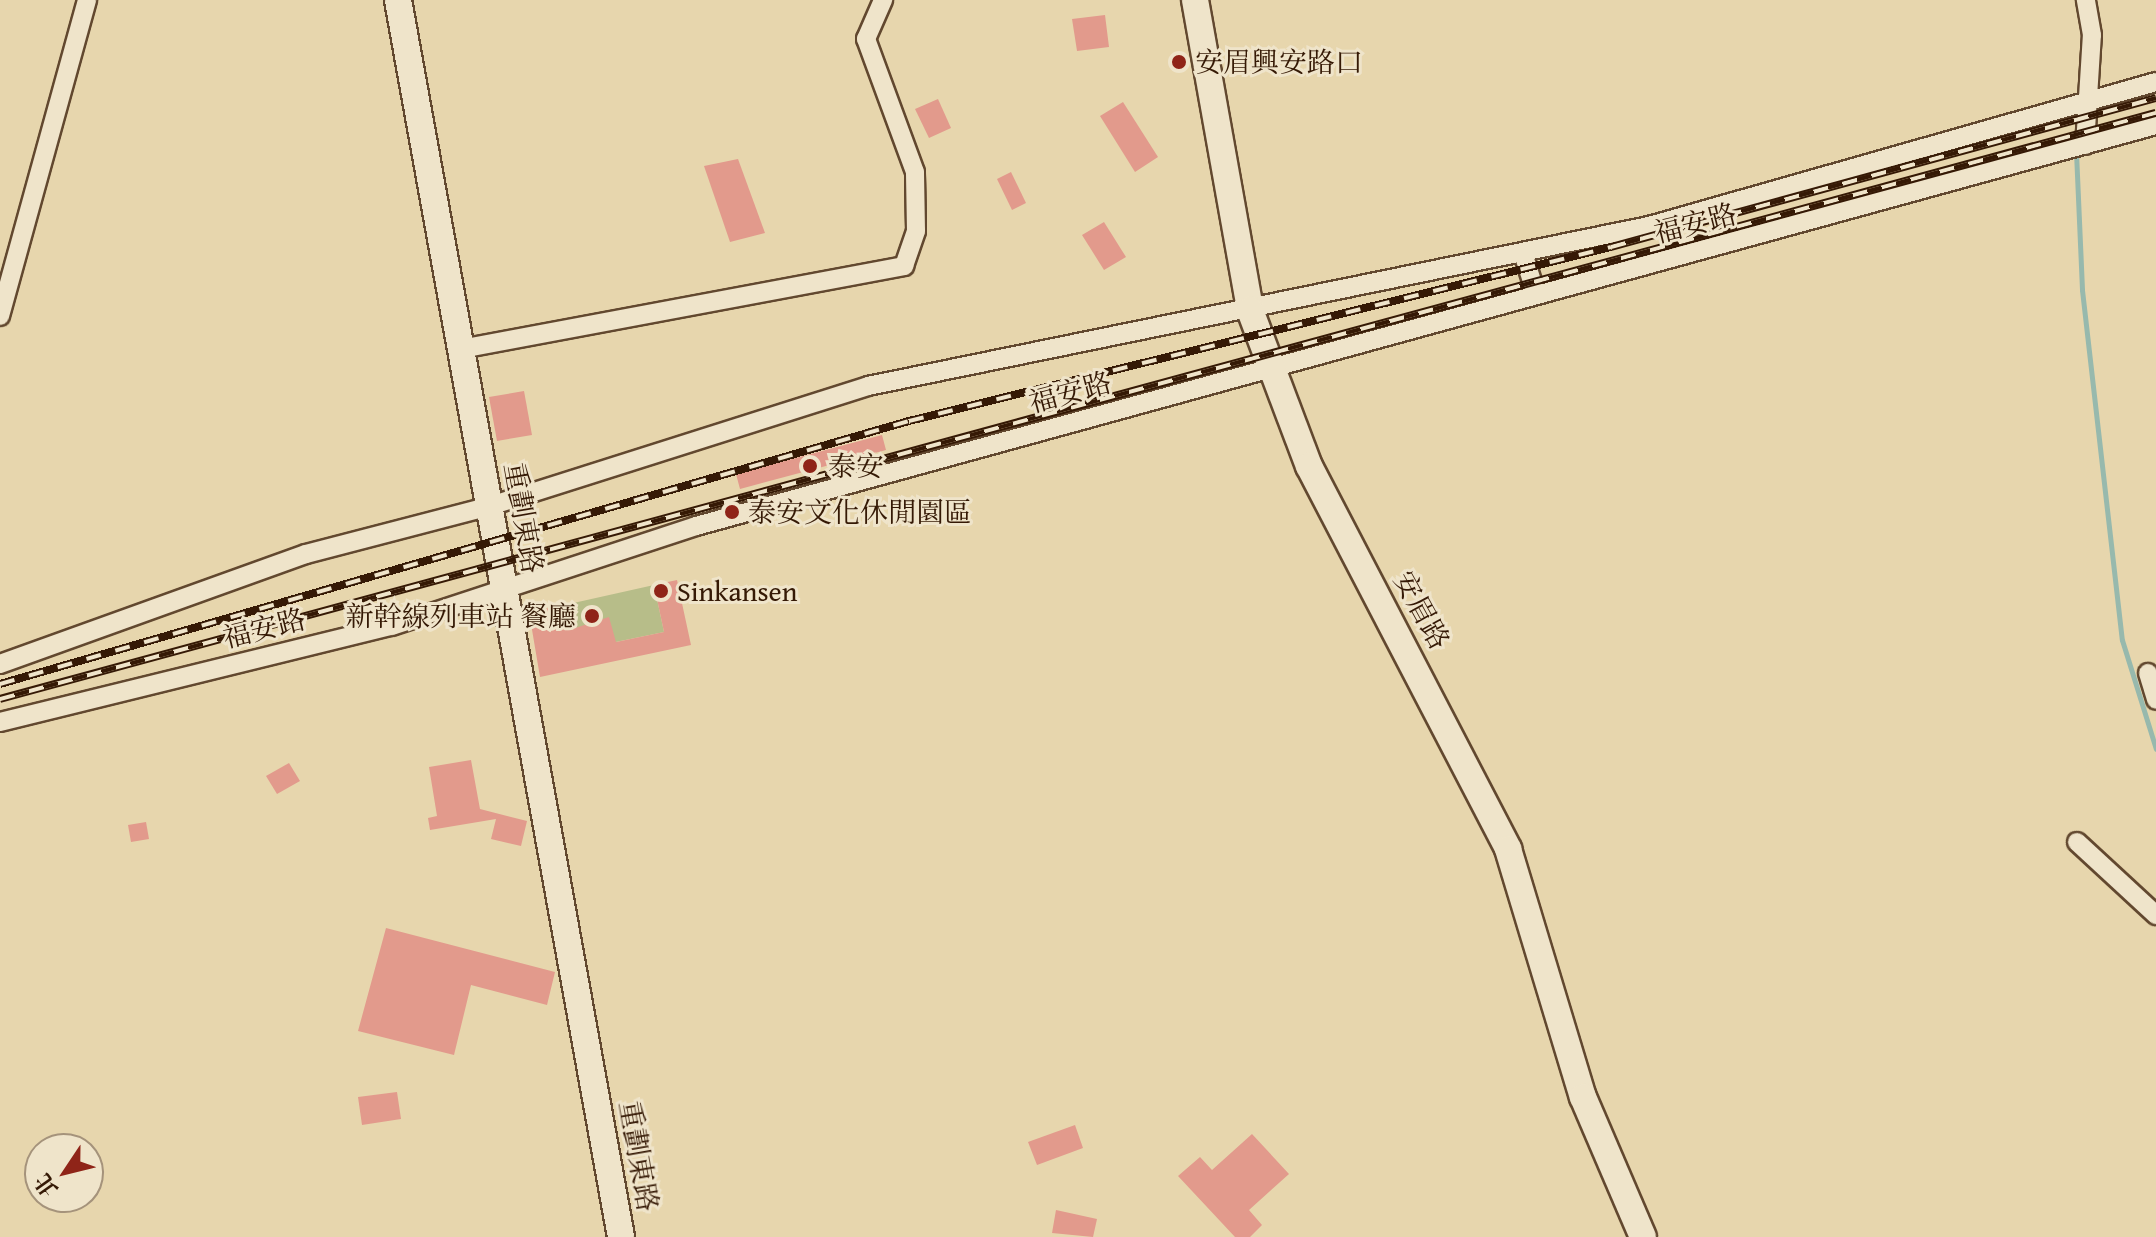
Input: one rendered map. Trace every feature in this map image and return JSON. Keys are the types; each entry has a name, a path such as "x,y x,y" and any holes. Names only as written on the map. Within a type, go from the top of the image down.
{"street":[{"path":"0,316 87,0"},
{"name":"重劃東路","path":"398,0 621,1237"},
{"path":"461,349 904,266 916,231 915,172 866,39 883,0"},
{"name":"安眉路","path":"1195,0 1250,310 1309,466 1508,849 1583,1097 1643,1237"},
{"path":"2085,145 2086,0"},
{"name":"福安路","path":"0,664 306,554 490,506 868,386 1672,221 2156,82"},
{"name":"福安路","path":"0,722 392,626 711,522 2156,125"},
{"path":"1523,253 1536,294"},
{"path":"2148,673 2156,700"},
{"path":"2077,842 2156,915"}],"green space":[{"path":"654,585 664,632 572,651 573,619 563,620 560,606"}],"building":[{"path":"1105,15 1109,47 1077,51 1072,19"},
{"path":"938,99 951,128 929,138 915,109"},
{"path":"1123,102 1158,157 1135,172 1100,116"},
{"path":"738,159 765,233 730,242 704,166"},
{"path":"1011,172 1026,203 1012,210 997,179"},
{"path":"1104,222 1126,257 1104,270 1082,235"},
{"path":"524,391 532,435 497,441 489,397"},
{"path":"882,435 886,450 740,489 736,474"},
{"path":"677,580 691,645 540,677 529,612 560,606 575,628 609,617 616,642 664,632 654,585"},
{"path":"471,760 480,809 527,821 521,846 491,839 496,819 430,830 428,818 437,816 429,767"},
{"path":"289,763 300,781 277,794 266,776"},
{"path":"146,822 149,839 131,842 128,825"},
{"path":"386,928 555,972 547,1005 471,985 454,1055 358,1031"},
{"path":"397,1092 401,1119 362,1125 358,1097"},
{"path":"1075,1125 1083,1148 1037,1165 1028,1142"},
{"path":"1252,1134 1289,1174 1249,1210 1262,1225 1250,1237 1235,1237 1178,1176 1200,1157 1212,1170"},
{"path":"1056,1210 1097,1219 1093,1237 1052,1233"}],"waterway":[{"path":"2076,152 2082,290 2122,640 2156,749"}],"railway":[{"path":"0,684 909,421 1611,247 2156,98"},
{"path":"0,699 2156,113"}],"place":[{"name":"安眉興安路口","path":"1179,62"},
{"name":"泰安","path":"810,466"},
{"name":"泰安文化休閒園區","path":"732,512"},
{"name":"Sinkansen","path":"661,591"},
{"name":"新幹線列車站 餐廳","path":"592,616"}]}
